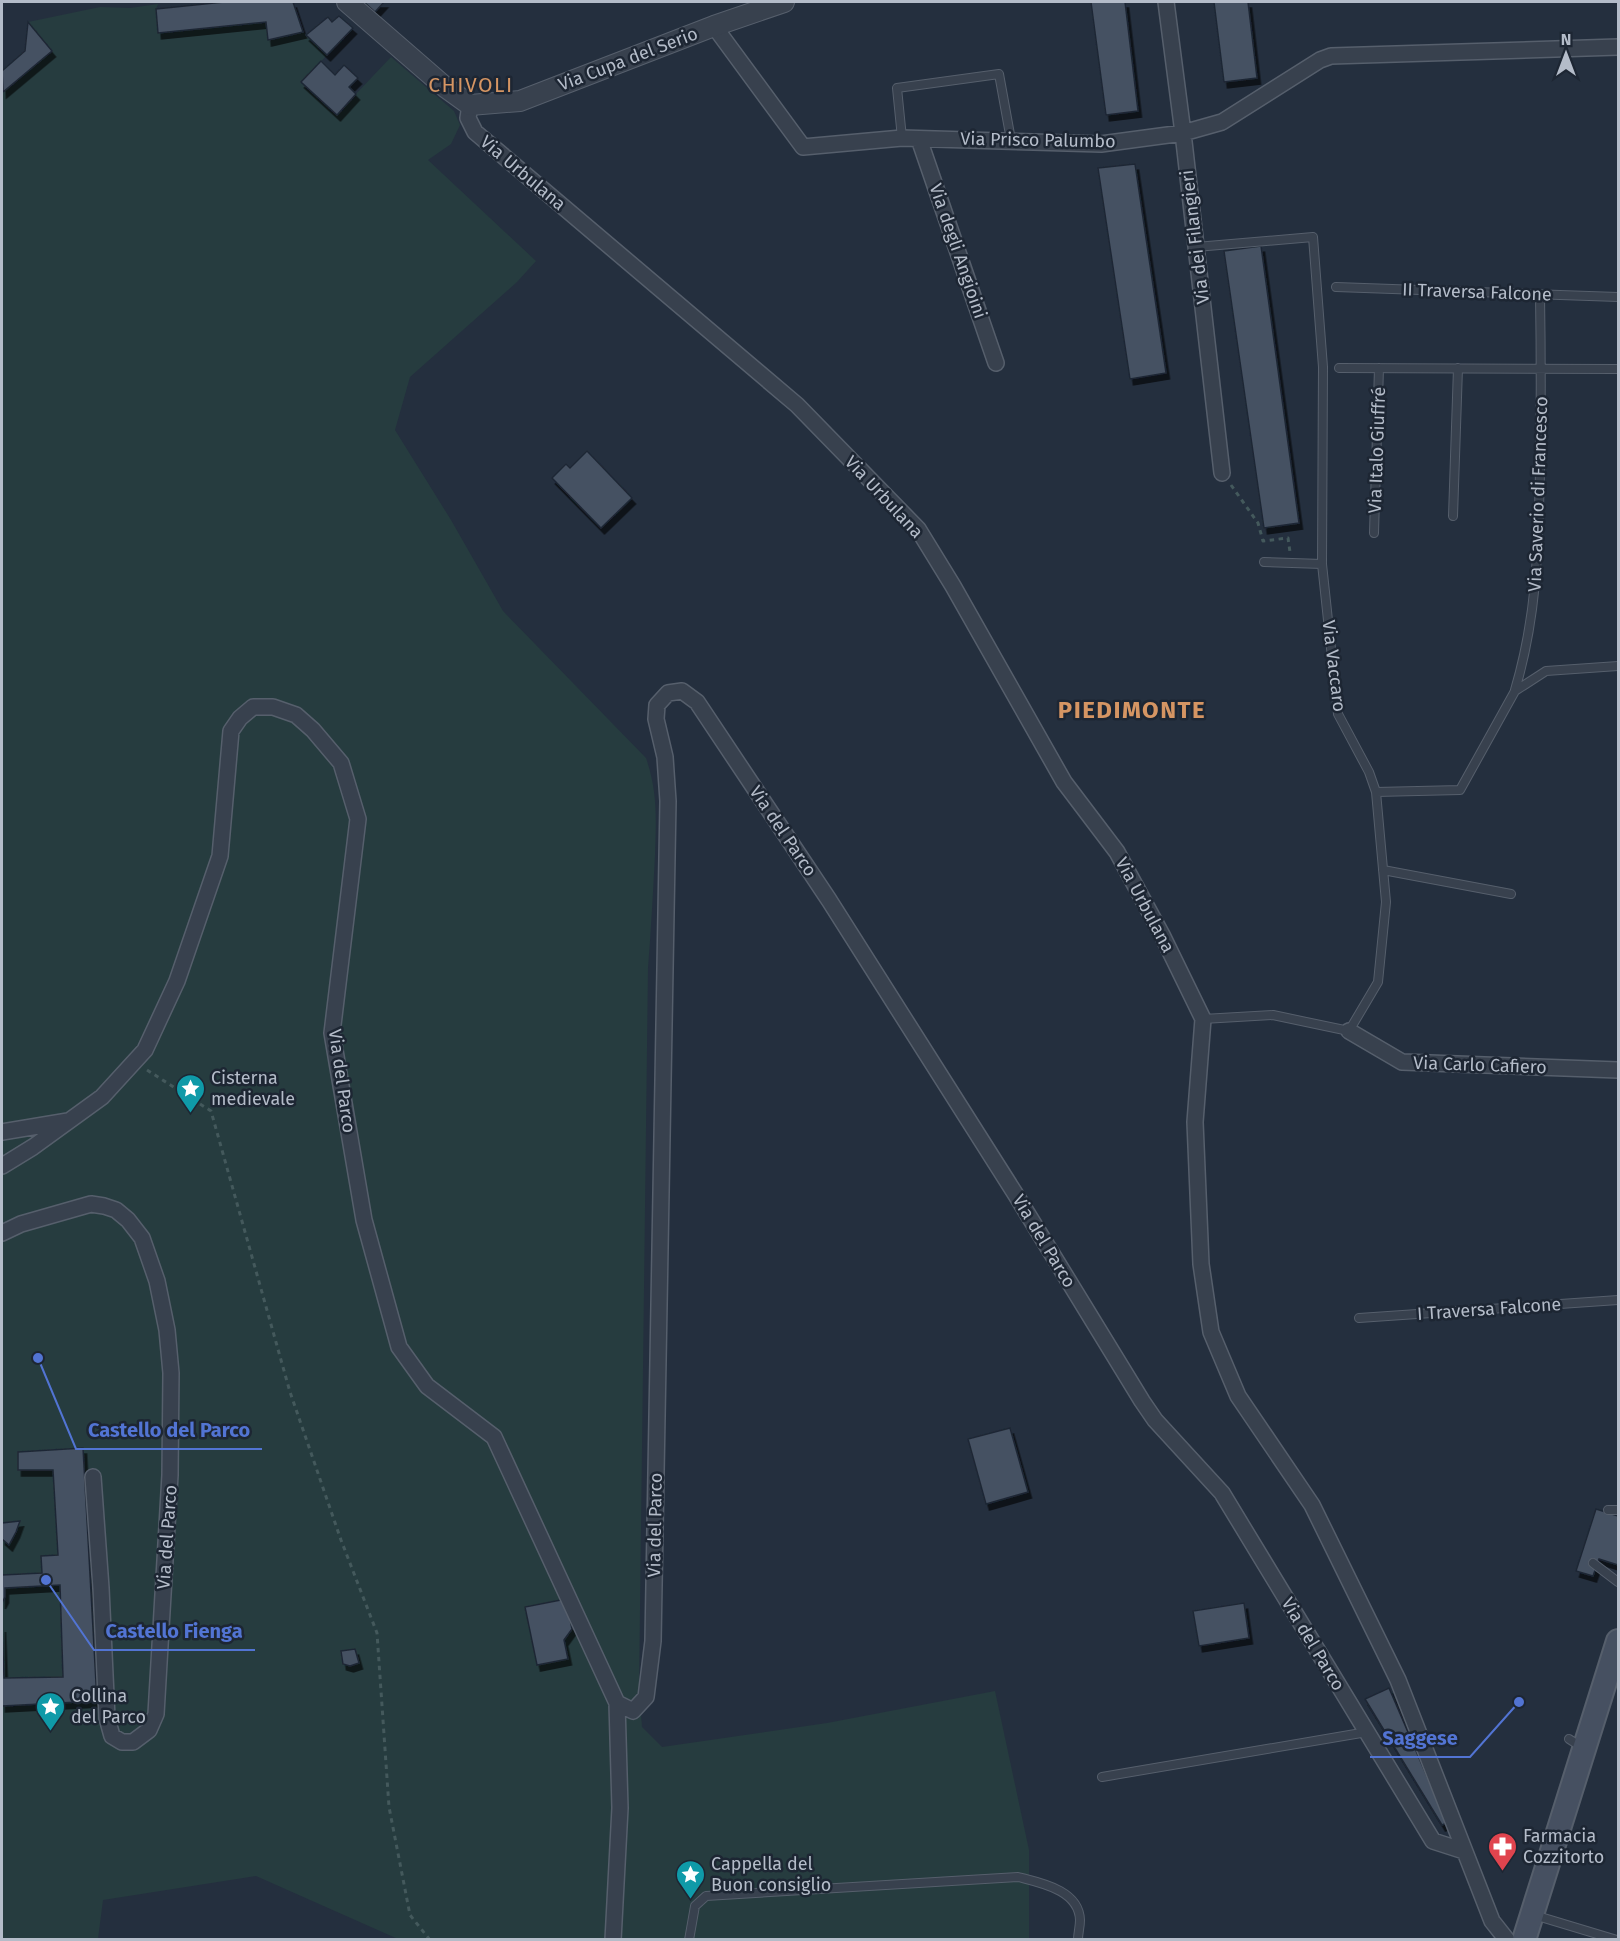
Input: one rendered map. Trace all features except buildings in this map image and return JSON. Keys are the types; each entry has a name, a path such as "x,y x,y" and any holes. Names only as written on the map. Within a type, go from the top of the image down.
{"main road":[{"path":"1524,1940 1577,1743 1618,1641"}],"street":[{"path":"347,2 437,81 470,105"},
{"name":"Via Cupa del Serio","path":"470,105 520,101 714,26 784,2"},
{"name":"Via dei Filangieri","path":"1166,2 1222,473"},
{"name":"Via Prisco Palumbo","path":"714,26 803,147 902,138 1101,144 1183,133 1222,122 1320,60 1331,56 1618,47"},
{"name":"Via Urbulana","path":"470,105 468,118 475,132 797,405 918,529 953,586 1064,782 1117,852 1162,935 1203,1019"},
{"name":"Via degli Angioini","path":"919,139 996,363"},
{"name":"Via del Parco","path":"617,1703 633,1711 646,1697 653,1641 669,801 665,757 656,719 657,705 669,693 682,691 697,702 828,900 1016,1195 1142,1401 1155,1420 1222,1493 1433,1841 1464,1851"},
{"name":"Via del Parco","path":"2,1166 71,1121 102,1097 145,1050 177,981 220,856 231,731 240,718 254,707 273,707 296,715 314,730 341,763 358,819 332,1033 364,1220 399,1347 427,1386 494,1437 617,1703 620,1808 613,1940"},
{"path":"1203,1019 1195,1122 1201,1264 1211,1332 1238,1396 1312,1505 1393,1669 1492,1922 1507,1940"},
{"name":"Via Carlo Cafiero","path":"1349,1031 1402,1062 1618,1070"},
{"path":"2,1132 71,1121"},
{"name":"Via del Parco","path":"2,1233 21,1224 91,1204 104,1206 116,1210 128,1220 142,1239 157,1281 167,1330 171,1373 171,1475 156,1714 149,1730 134,1742 122,1742 112,1736 107,1718 93,1477"}],"lane":[{"path":"902,138 897,88 999,74 1011,140"},
{"name":"Via Vaccaro","path":"1196,247 1313,237 1323,367 1322,564 1338,714 1369,772 1376,792 1386,902 1378,982 1349,1031"},
{"name":"II Traversa Falcone","path":"1336,286 1618,297"},
{"name":"Via Saverio di Francesco","path":"1376,792 1460,790 1515,691 1524,662 1532,619 1538,564 1542,368 1540,295"},
{"name":"Via Italo Giuffré","path":"1339,368 1618,369"},
{"name":"Via Italo Giuffré","path":"1374,532 1379,368"},
{"path":"1453,516 1458,368"},
{"path":"1264,562 1322,564"},
{"path":"1515,691 1546,671 1618,666"},
{"path":"1383,870 1511,894"},
{"path":"1203,1019 1273,1015 1349,1031"},
{"name":"I Traversa Falcone","path":"1359,1318 1618,1300"},
{"path":"1608,1510 1618,1510"},
{"path":"1593,1563 1618,1582"},
{"path":"1102,1777 1367,1732"},
{"path":"689,1940 695,1906 706,1896 1018,1877 1064,1892 1076,1906 1080,1919 1078,1940"},
{"path":"1532,1914 1617,1940"}],"path":[{"path":"1222,473 1258,523 1263,541 1288,538 1291,563"},
{"path":"134,1062 211,1111 290,1392 341,1540 377,1633 389,1807 410,1915 430,1940"}],"green space":[{"path":"158,4 156,9 159,33 266,22 303,32 327,55 301,83 336,115 391,57 454,111 460,125 451,144 428,160 536,261 517,282 410,377 395,430 451,520 503,611 646,758 653,783 656,830 648,968 639,1690 642,1727 662,1747 827,1723 995,1691 1029,1850 1029,1939 398,1939 256,1876 103,1900 98,1939 2,1939 2,91 52,51 28,22 100,7 130,8"}],"place":[{"name":"Cisterna medievale","path":"190,1114"},
{"name":"Castello del Parco","path":"38,1358"},
{"name":"Castello Fienga","path":"46,1580"},
{"name":"Saggese","path":"1519,1702"},
{"name":"Collina del Parco","path":"50,1732"},
{"name":"Farmacia Cozzitorto","path":"1502,1872"},
{"name":"Cappella del Buon consiglio","path":"690,1900"}],"district":[{"name":"CHIVOLI","path":"471,85"},
{"name":"PIEDIMONTE","path":"1132,710"}]}
